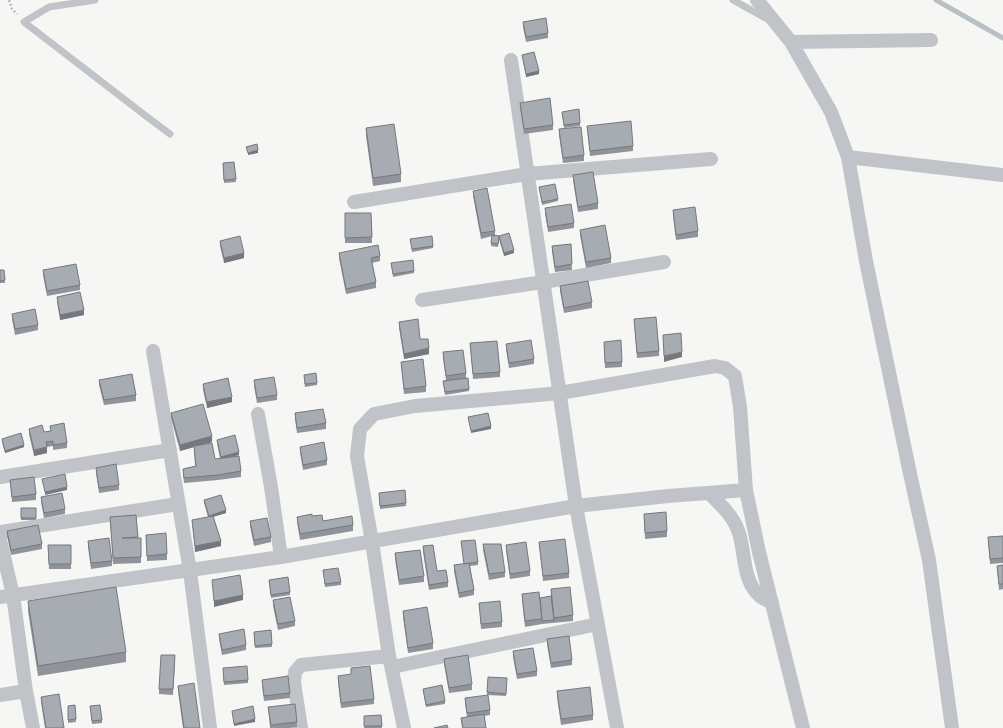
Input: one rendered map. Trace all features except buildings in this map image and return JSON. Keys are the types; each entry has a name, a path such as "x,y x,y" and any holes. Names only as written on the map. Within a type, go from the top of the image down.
{"street":[{"path":"757,0 791,42 831,112 848,157 866,261 929,560 952,728"},
{"path":"791,42 931,40"},
{"path":"511,60 576,506 617,728"},
{"path":"848,157 1003,175"},
{"path":"354,202 527,174 711,159"},
{"path":"422,300 664,262"},
{"path":"153,351 190,571 210,728"},
{"path":"404,728 391,661 357,456 360,429 374,414 415,406 560,393 715,366 725,368 735,376 740,407 746,490 803,728"},
{"path":"258,414 271,487 281,557"},
{"path":"0,477 170,450"},
{"path":"7,596 281,557 576,506 668,496 746,490"},
{"path":"709,493 727,511 737,529 742,544 750,583 761,598 772,602"},
{"path":"0,532 178,504"},
{"path":"0,540 7,596 33,728"},
{"path":"301,728 294,682 296,672 301,665 391,661 598,624"},
{"path":"0,695 26,690"}],"lane":[{"path":"95,0 49,7 24,22 170,134"},
{"path":"732,0 778,25"}],"waterway":[{"path":"936,0 1003,38"}]}
